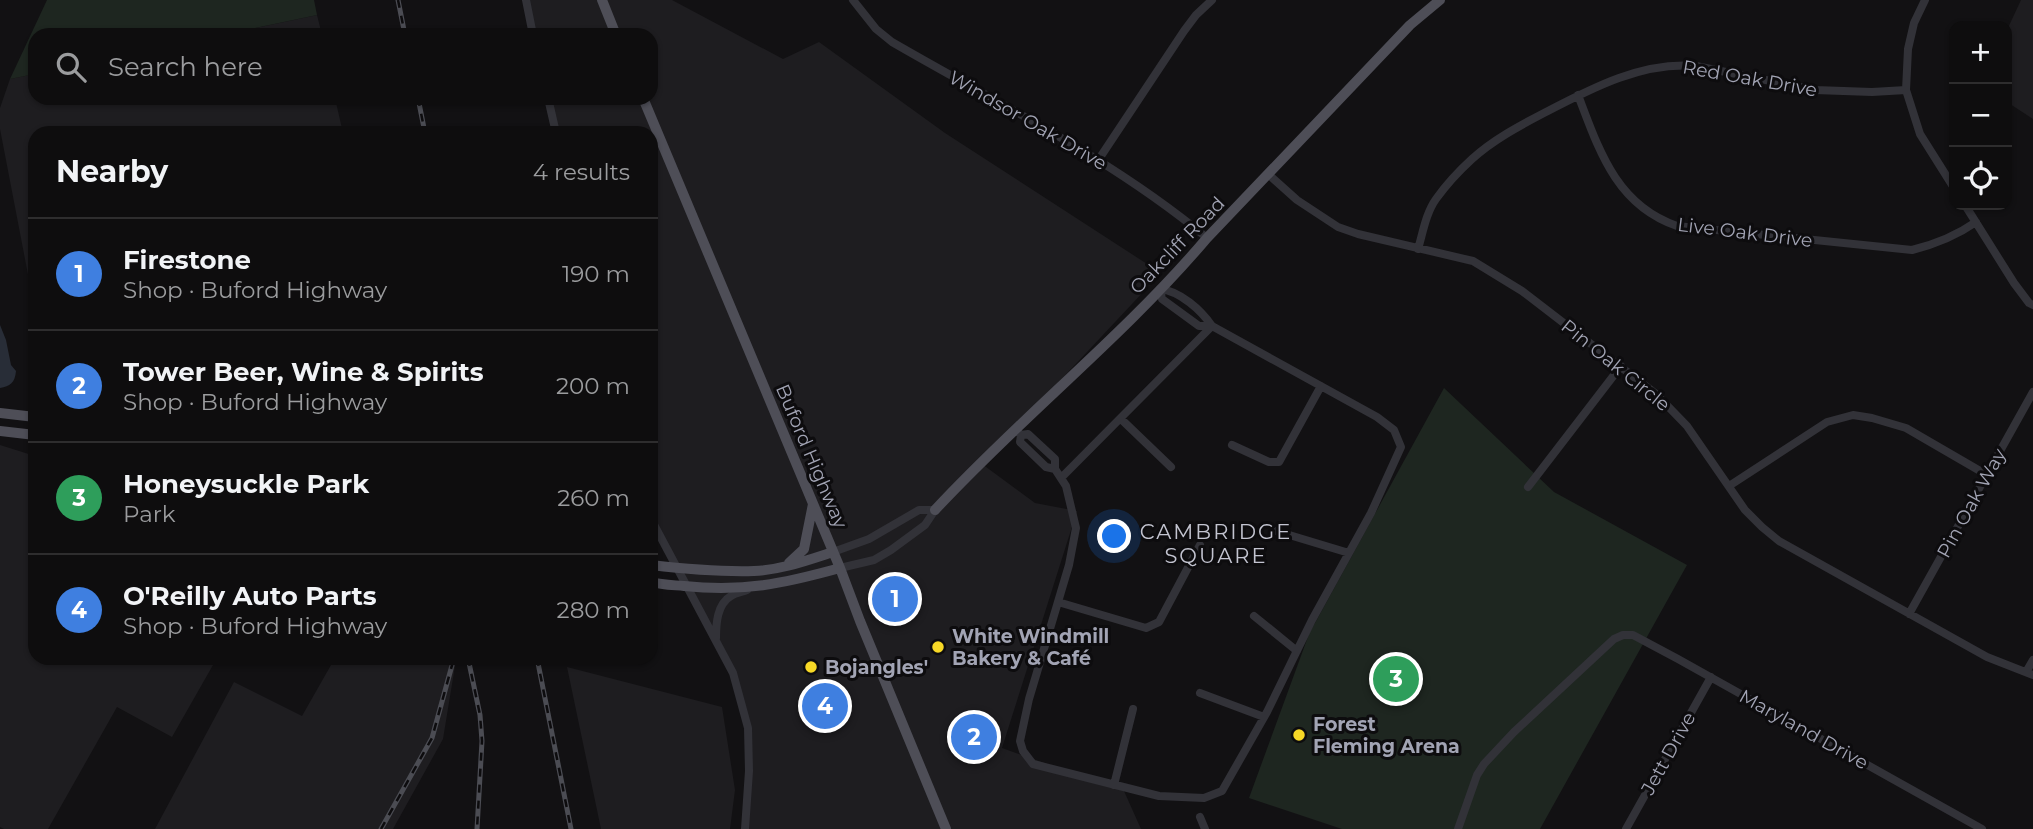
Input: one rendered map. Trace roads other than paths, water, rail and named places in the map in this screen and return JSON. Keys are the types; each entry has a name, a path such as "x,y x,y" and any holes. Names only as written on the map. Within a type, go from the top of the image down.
{"main road":[{"path":"602,0 613,28"},
{"name":"Oakcliff Road","path":"935,510 1019,433 1183,266 1410,25 1440,0"},
{"name":"Buford Highway","path":"646,105 655,126"},
{"name":"Buford Highway","path":"658,134 946,829"},
{"path":"0,413 28,416"},
{"path":"0,431 28,434"},
{"path":"786,566 804,549 813,504"},
{"name":"Oakcliff Road","path":"658,566 757,571 786,566 833,552"},
{"name":"Oakcliff Road","path":"658,583 705,589 755,587 783,583 840,568"}],"street":[{"path":"526,0 532,28"},
{"name":"Windsor Oak Drive","path":"853,0 876,29 892,42 1099,159 1171,208 1207,238"},
{"path":"1099,159 1184,31 1212,0"},
{"path":"1925,0 1913,23 1908,49 1906,90 1920,134 1949,180"},
{"name":"Red Oak Drive","path":"1418,249 1428,213 1435,200 1473,158 1511,130 1578,95 1633,74 1678,65 1696,66 1815,90 1872,93 1906,90"},
{"name":"Live Oak Drive","path":"1578,95 1595,140 1620,187 1633,201 1664,222 1677,226 1912,250 1933,245 1976,222"},
{"path":"550,105 554,126"},
{"name":"Pin Oak Circle","path":"1269,174 1297,200 1338,227 1472,261 1522,291 1656,394 1688,426 1745,510 1779,541 1987,657 2029,674"},
{"path":"1968,210 2014,283 2033,306"},
{"path":"1019,433 1020,442 1046,467 1055,469 1066,486 1076,528 1069,565 1029,699 1020,740 1023,751 1033,764 1159,796 1204,798 1222,792 1371,513 1401,447 1394,430 1377,417 1212,326 1199,326 1162,299 1160,289"},
{"path":"1061,478 1212,326"},
{"path":"1528,487 1621,366"},
{"path":"1232,445 1269,462 1279,462 1321,386"},
{"name":"Pin Oak Way","path":"1909,614 2033,392"},
{"path":"1729,486 1827,422 1853,415 1906,428 1987,475"},
{"path":"1121,419 1171,467"},
{"name":"Oakcliff Road","path":"833,552 869,539 919,510 935,510"},
{"name":"Oakcliff Road","path":"840,568 874,559 891,550 925,525 935,510"},
{"path":"1276,531 1349,553"},
{"path":"658,532 733,673 748,728 749,771 744,829"},
{"path":"1058,602 1146,628 1159,622 1200,545"},
{"path":"716,641 716,621 729,596 755,587"},
{"path":"1254,616 1297,651"},
{"name":"Maryland Drive","path":"1458,829 1477,775 1495,752 1587,663 1614,639 1623,635 1633,635 1711,677 1982,829"},
{"path":"2029,674 2033,660"},
{"name":"Jett Drive","path":"1626,829 1711,677"},
{"path":"1200,693 1264,717"},
{"path":"1114,785 1133,709"},
{"path":"1200,817 1205,829"}],"railway":[{"path":"398,0 404,28"},
{"path":"419,105 424,126"},
{"path":"381,829 432,738 452,665"},
{"path":"469,665 480,715 482,741 477,829"},
{"path":"538,665 571,829"}],"place":[{"name":"Firestone","path":"895,599"},
{"name":"White Windmill Bakery & Café","path":"938,647"},
{"name":"Bojangles'","path":"811,667"},
{"name":"Honeysuckle Park","path":"1396,679"},
{"name":"O'Reilly Auto Parts","path":"825,706"},
{"name":"Forest Fleming Arena","path":"1299,735"},
{"name":"Tower Beer, Wine & Spirits","path":"974,737"}],"district":[{"name":"CAMBRIDGE SQUARE","path":"1216,544"}]}
